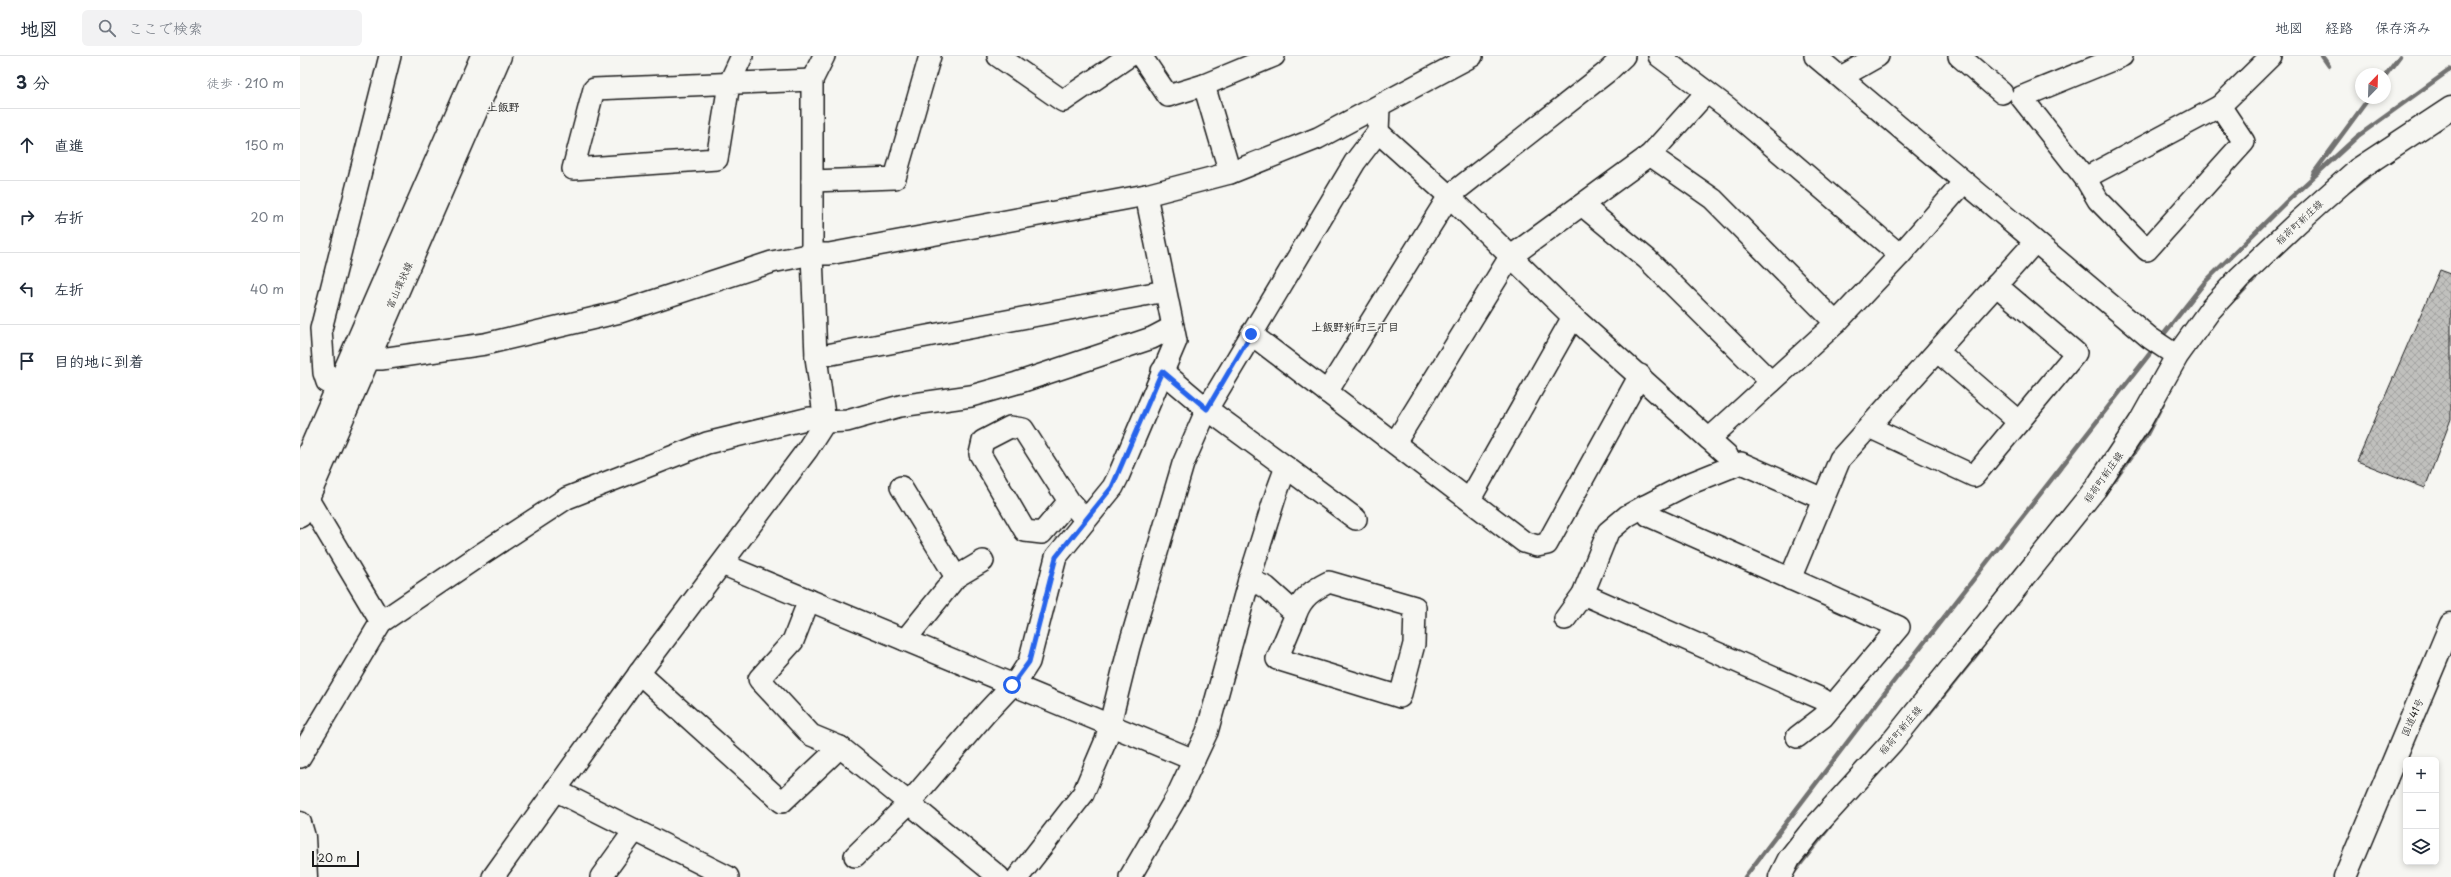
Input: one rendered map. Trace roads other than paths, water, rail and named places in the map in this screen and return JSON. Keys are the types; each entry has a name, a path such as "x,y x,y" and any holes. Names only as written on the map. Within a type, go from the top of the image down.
{"main road":[{"name":"富山環状線","path":"302,501 359,356 482,56"},
{"name":"富山環状線","path":"300,473 338,386 359,356 500,56"},
{"name":"稲荷町新庄線","path":"1780,877 1789,859 1812,830 1892,742 2096,488 2140,422 2163,347 2215,305 2297,222 2357,170 2451,108"},
{"name":"国道41号","path":"2345,877 2451,624"},
{"path":"300,823 304,837 306,877"}],"street":[{"path":"338,386 327,382 324,373 321,329 390,56"},
{"path":"742,56 729,84 716,160 573,169 594,89 729,84 812,80"},
{"path":"493,877 639,674 807,450 825,422 816,357 812,254 812,80 824,56"},
{"path":"812,181 895,178 930,56"},
{"path":"998,56 1064,101 1129,56"},
{"path":"1141,56 1168,96 1204,85 1274,56"},
{"path":"359,356 394,358 485,344 620,312 772,262 812,254 829,254 1146,195 1230,173 1318,138 1379,108 1472,56"},
{"path":"1327,392 1449,196 1607,72 1624,56"},
{"path":"1659,56 1706,93 1728,108 1900,255"},
{"path":"1815,56 2035,242 2163,347"},
{"path":"1841,77 1878,56"},
{"path":"1959,56 2002,93"},
{"path":"2122,56 2079,64 2021,96 2085,178 2098,200 2147,250 2244,142 2220,106"},
{"path":"2085,178 2220,106 2264,58"},
{"path":"1204,85 1230,173"},
{"path":"1395,443 1510,257 1650,155 1706,93"},
{"path":"1018,877 1083,794 1110,725 1129,647 1183,464 1207,409 1355,162 1378,132 1379,108"},
{"path":"1378,132 1449,196 1573,317 1640,375 1727,455 1731,467"},
{"path":"1650,155 1713,199 1836,322"},
{"path":"1709,438 1836,322 1900,255 1964,182"},
{"path":"855,856 910,803 986,713 1012,685 1029,662 1056,557 1112,487 1118,477 1176,341 1146,195"},
{"path":"1582,205 1647,259 1771,382"},
{"path":"1790,579 1840,459 2035,242"},
{"path":"1869,428 1974,476 2076,353 1996,285"},
{"path":"816,357 1165,291"},
{"path":"1470,499 1573,317"},
{"path":"300,757 381,622 567,498 708,443 810,418 825,422 847,421 900,406 971,396 1017,383 1152,338 1172,327"},
{"path":"1251,334 1470,499 1524,542 1536,546 1547,544 1640,375"},
{"path":"1937,351 2019,422"},
{"path":"1162,371 1207,409 1356,519"},
{"path":"1069,501 1042,533 1025,531 980,454 984,441 1010,427 1022,430 1069,501 1085,519"},
{"path":"1565,619 1583,594 1608,532 1627,516 1686,485 1741,463 1823,499"},
{"path":"1130,877 1176,798 1207,732 1249,580 1286,467"},
{"path":"901,487 956,577"},
{"path":"302,501 381,622"},
{"path":"1645,506 1650,516 1899,628 1823,717 1797,737"},
{"path":"905,640 956,577 983,561"},
{"path":"722,564 1194,760"},
{"path":"1249,580 1266,587 1296,614"},
{"path":"1329,582 1415,607 1414,644 1400,697 1277,659 1296,614 1299,605 1311,590 1329,582"},
{"path":"1583,594 1822,699 1832,706"},
{"path":"809,600 793,641 759,679 811,735 840,747 910,803 998,877"},
{"path":"639,674 782,802 840,747"},
{"path":"555,790 728,877"},
{"path":"601,877 635,830"}],"waterway":[{"path":"2322,56 2329,66"},
{"path":"2391,68 2400,56"},
{"path":"2160,339 2205,282 2284,204 2358,136 2451,69"},
{"path":"2313,174 2365,104"},
{"path":"2439,129 2451,121"},
{"path":"2350,190 2379,168"},
{"path":"2237,297 2255,278"},
{"path":"1745,877 1880,699 2155,347"},
{"path":"2114,481 2146,436 2163,403"},
{"path":"1926,717 1980,650"},
{"path":"1794,872 1830,826"}],"district":[{"name":"上飯野","path":"503,107"},
{"name":"上飯野新町三丁目","path":"1355,327"}]}
